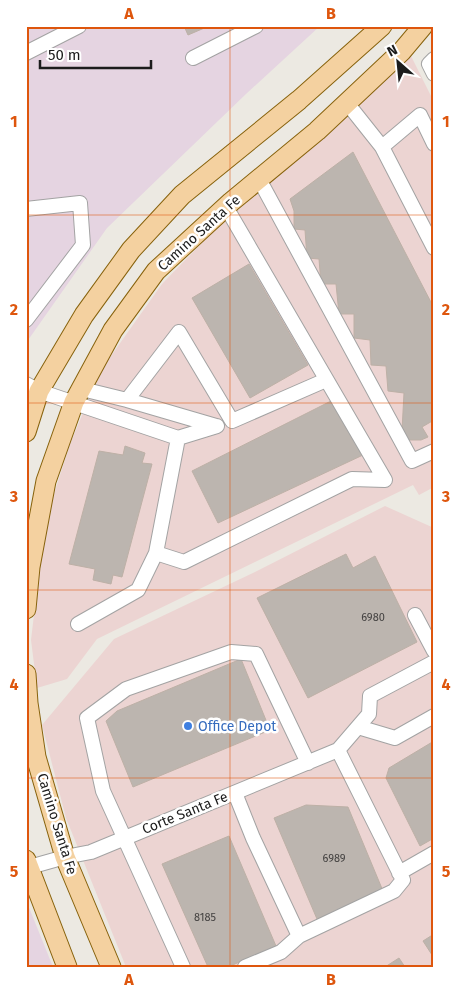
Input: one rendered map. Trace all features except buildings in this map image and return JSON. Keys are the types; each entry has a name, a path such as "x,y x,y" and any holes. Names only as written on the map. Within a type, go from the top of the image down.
{"main road":[{"path":"26,432 32,387 130,250 182,195 299,100 382,26"},
{"name":"Camino Santa Fe","path":"26,609 30,567 46,481 78,396 114,330 156,271 226,207 347,103 402,51 423,26"},
{"name":"Camino Santa Fe","path":"26,674 36,757 65,857 111,967"},
{"path":"27,865 67,967"}],"street":[{"path":"26,53 79,26"},
{"path":"194,58 256,26"},
{"path":"434,59 429,64 434,74"},
{"path":"347,103 382,147 434,248"},
{"path":"382,147 420,115 434,144"},
{"path":"259,179 412,461 434,451"},
{"path":"26,208 80,203 83,245 26,320"},
{"path":"156,553 184,562 352,479 385,480 226,207"},
{"path":"127,400 179,332 232,421"},
{"path":"78,396 178,438 232,421 326,380"},
{"path":"32,387 78,396 127,400 216,426"},
{"path":"78,624 138,590 156,553 178,438"},
{"path":"415,615 434,651"},
{"path":"183,967 103,790 87,718 126,689 231,652 256,654 308,763"},
{"path":"245,967 281,952 299,936 394,891 403,880 338,750 368,714 370,696 434,662"},
{"path":"358,727 395,738 434,716"},
{"name":"Corte Santa Fe","path":"27,865 91,852 338,750"},
{"path":"234,793 299,936"},
{"path":"399,873 434,853"}],"shaded area":[{"path":"26,26 320,26 246,94 107,228 26,343"},
{"path":"410,54 434,102 434,487 419,495 413,485 97,639 67,679 37,688 31,640 45,522 70,444 101,370 162,284 223,221"},
{"path":"385,506 434,528 434,967 126,967 66,818 42,725 114,639 255,572"},
{"path":"26,900 53,967 26,967"}],"place":[{"name":"Office Depot","path":"188,726"}]}
